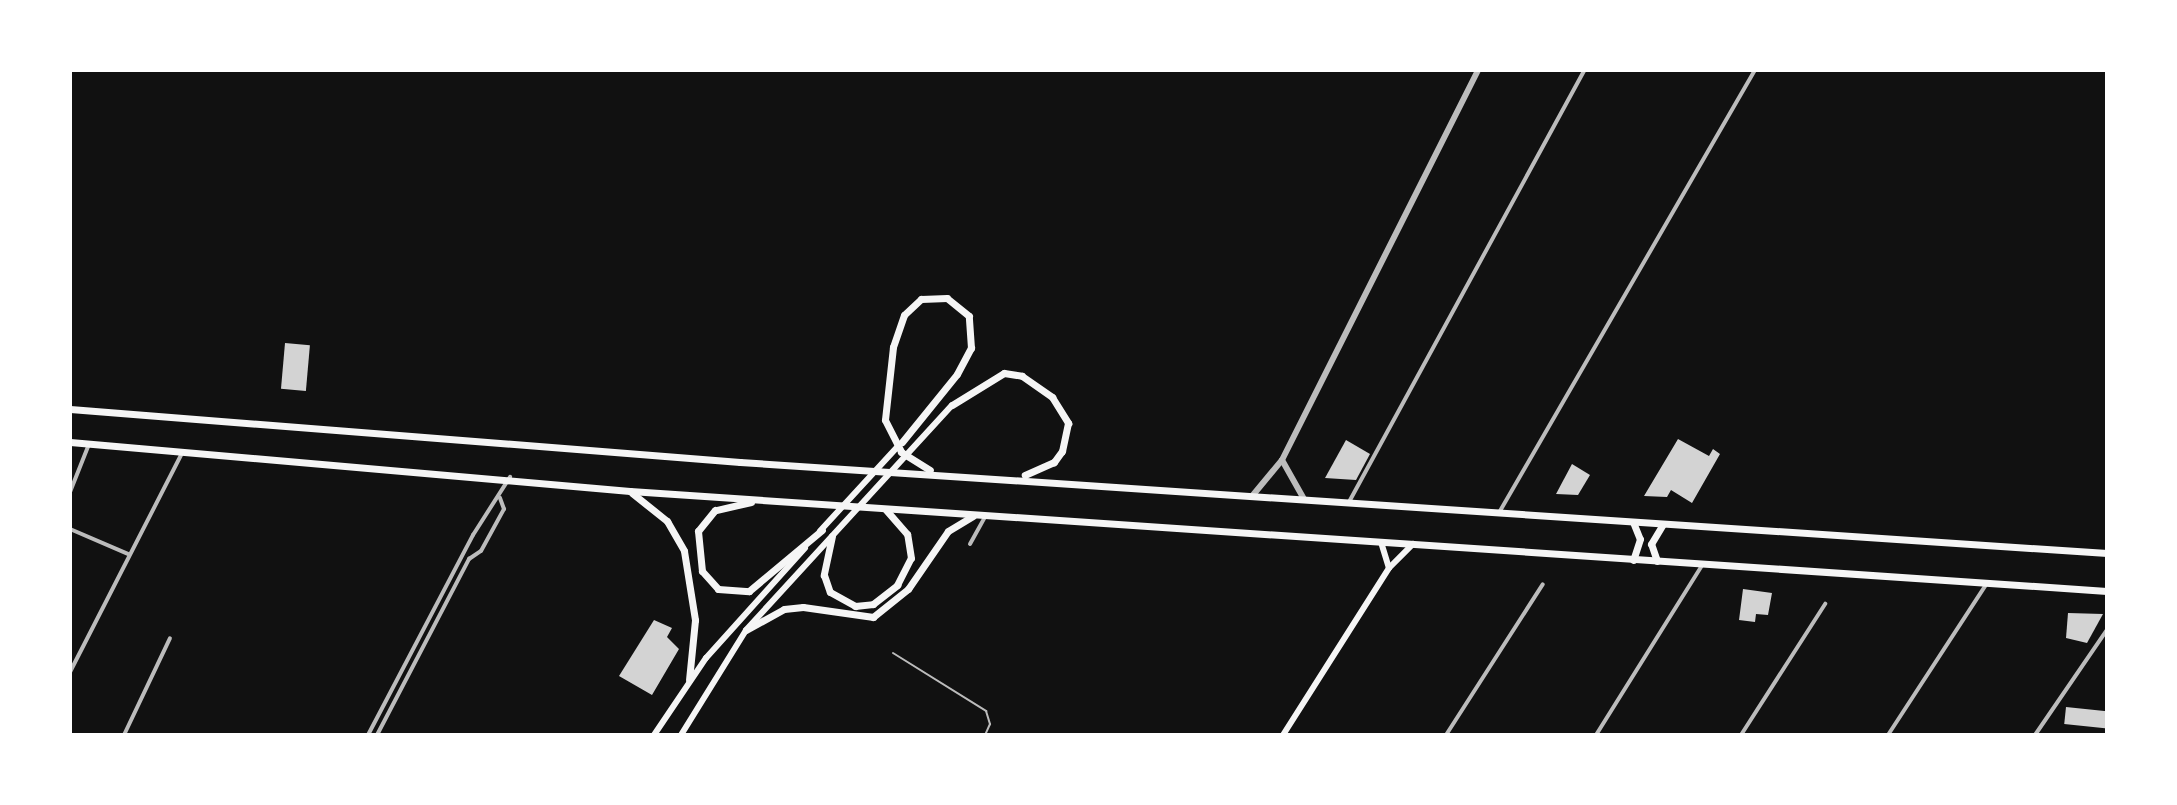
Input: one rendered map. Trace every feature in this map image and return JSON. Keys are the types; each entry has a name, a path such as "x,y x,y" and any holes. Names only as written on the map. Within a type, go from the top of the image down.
{"highway":[{"path":"902,442 957,374 971,348 969,316 947,298 921,299 904,315 893,347 885,420 901,452 932,471"},
{"path":"952,405 1004,373 1022,376 1052,397 1068,423 1062,451 1054,462 1019,477"},
{"path":"70,409 740,462 932,471 2107,553"},
{"path":"70,442 510,477 630,491 770,498 1633,560 1879,572 2107,591"},
{"path":"630,491 667,521 684,551 695,620 689,680"},
{"path":"770,498 715,510 700,527 698,559 705,577 718,589 749,591 822,530"},
{"path":"832,536 824,575 830,592 855,606 873,604 897,585 911,558 907,534 884,507"},
{"path":"746,630 793,608 873,617 908,589 948,531 975,515"},
{"path":"1632,522 1640,539 1633,560"},
{"path":"1657,561 1651,544 1663,524"}],"main road":[{"path":"681,735 746,630 952,405"},
{"path":"654,735 689,680 902,442"},
{"path":"1381,542 1389,568"},
{"path":"1283,735 1389,568 1413,544"}],"street":[{"path":"1253,495 1282,460 1478,70"},
{"path":"1349,502 1585,70"},
{"path":"1500,511 1755,70"},
{"path":"70,492 89,444"},
{"path":"70,672 184,449"},
{"path":"1282,460 1304,499"},
{"path":"368,735 462,555 483,518 500,498 510,477"},
{"path":"377,735 469,559 481,551 504,509 500,498"},
{"path":"970,544 986,515"},
{"path":"483,518 495,525"},
{"path":"70,529 128,554"},
{"path":"462,555 469,559"},
{"path":"1596,735 1703,564"},
{"path":"1888,735 1988,581"},
{"path":"1446,735 1543,584"},
{"path":"1741,735 1825,604"},
{"path":"2035,735 2107,630"},
{"path":"124,735 170,638"}],"lane":[{"path":"893,653 986,711 990,724 985,735"}],"building":[{"path":"285,343 310,345 306,391 281,389"},
{"path":"1678,439 1709,456 1713,449 1720,454 1692,503 1671,490 1667,497 1644,496"},
{"path":"1346,440 1370,454 1356,480 1325,478"},
{"path":"1572,464 1590,475 1578,495 1556,494"},
{"path":"1743,589 1772,593 1768,615 1756,614 1755,622 1739,620"},
{"path":"2068,613 2103,614 2087,643 2066,638"},
{"path":"654,620 672,628 667,637 679,649 652,695 619,676"},
{"path":"2066,707 2107,711 2105,728 2064,724"}]}
